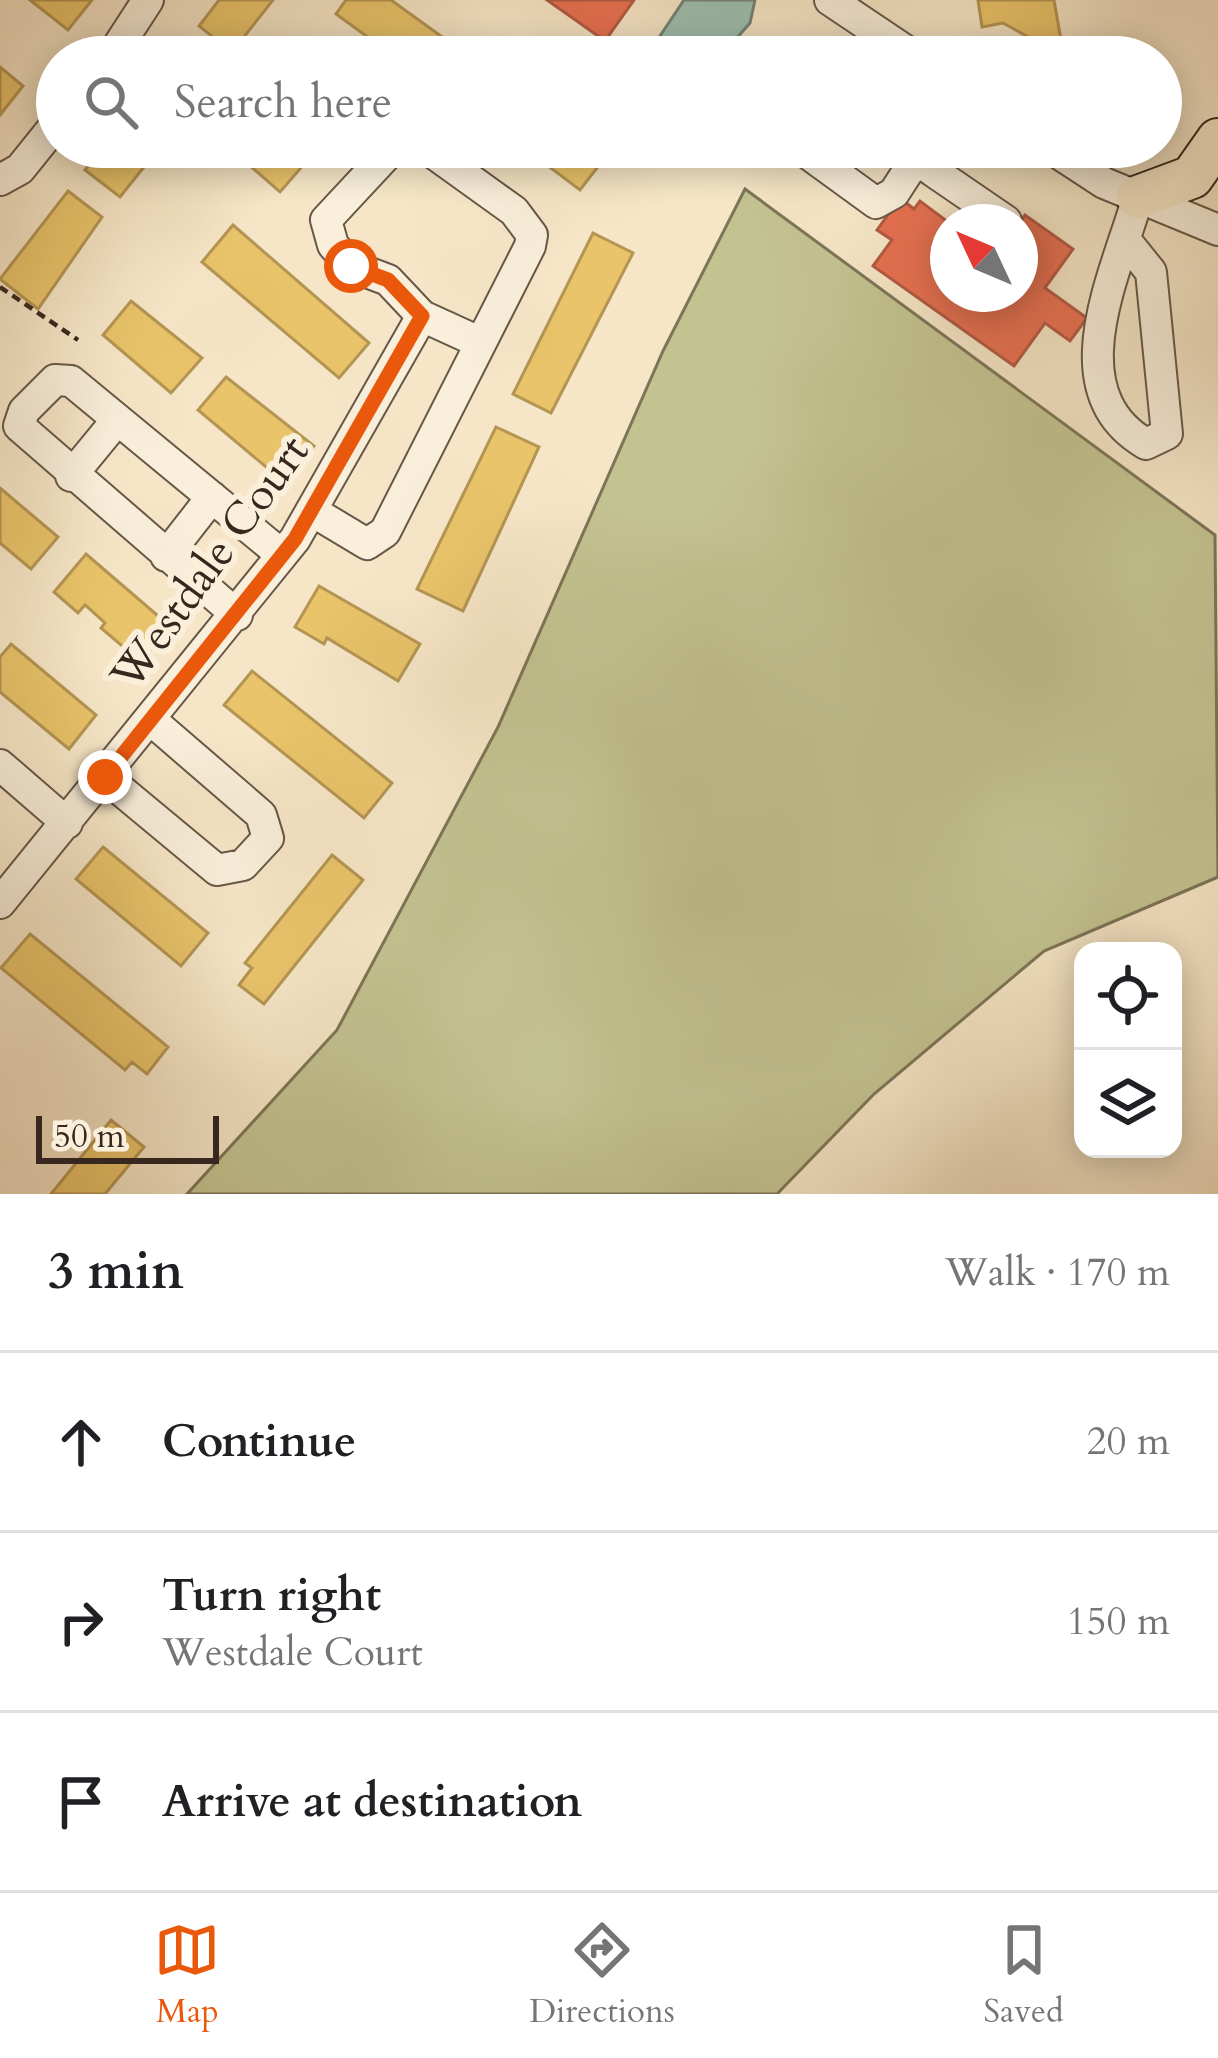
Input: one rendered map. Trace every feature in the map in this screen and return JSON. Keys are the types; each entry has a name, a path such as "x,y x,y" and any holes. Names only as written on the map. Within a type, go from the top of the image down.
{"highway":[{"path":"1138,197 1192,177 1218,140"}],"street":[{"path":"125,36 148,0"},
{"path":"830,0 884,36"},
{"path":"0,180 20,169 36,150"},
{"path":"374,168 326,220 326,232 351,266 388,280 422,316 479,343"},
{"path":"312,511 367,544 385,532 532,235 514,211 454,168"},
{"path":"828,168 876,203 894,193 914,168"},
{"path":"939,168 985,204"},
{"path":"1081,168 1104,183 1218,230"},
{"path":"1126,241 1151,272 1167,408 1167,434 1146,445 1122,430 1108,407 1097,343 1107,280 1126,241 1138,197"},
{"name":"Westdale Court","path":"5,888 67,823 282,555 312,511 422,316"},
{"path":"237,615 71,476 20,426 24,411 55,380 71,381 282,555"},
{"path":"71,476 117,419"},
{"path":"166,556 212,497"},
{"path":"105,777 217,870 243,865 268,838 261,815 151,720"},
{"path":"0,765 67,823"}],"path":[{"path":"0,286 78,340"}],"green space":[{"path":"745,189 1215,535 1218,877 1044,951 874,1094 777,1194 187,1194 337,1030 498,727 663,351"}],"shaded area":[{"path":"684,0 755,0 750,23 739,36 660,36"}],"building: Homes":[{"path":"30,0 92,0 68,30"},
{"path":"219,0 273,0 245,36 212,36 199,26"},
{"path":"346,0 391,0 441,36 366,36 336,14"},
{"path":"978,0 1054,0 1060,36 1026,36 1003,23 982,27"},
{"path":"0,67 23,86 0,115"},
{"path":"87,168 143,168 120,197"},
{"path":"253,168 301,168 280,192"},
{"path":"551,168 597,168 580,190"},
{"path":"68,191 102,217 38,309 0,279"},
{"path":"233,225 369,343 339,378 202,262"},
{"path":"593,233 633,253 551,413 513,394"},
{"path":"131,301 202,358 171,393 103,335"},
{"path":"226,377 314,446 284,482 198,410"},
{"path":"496,427 539,447 463,611 417,589"},
{"path":"0,488 58,537 31,569 0,543"},
{"path":"86,554 171,627 141,662 101,628 105,623 85,605 78,613 54,592"},
{"path":"319,586 420,644 398,681 327,638 324,644 295,627"},
{"path":"11,644 96,715 69,749 0,692 0,657"},
{"path":"252,671 392,783 364,818 224,705"},
{"path":"103,847 208,933 181,966 76,879"},
{"path":"332,855 363,880 264,1004 239,985 252,968 245,963"},
{"path":"30,934 168,1047 147,1074 132,1062 125,1070 1,968"},
{"path":"111,1120 144,1147 105,1194 51,1194"}],"building: Shops":[{"path":"547,0 634,0 609,36 598,36"},
{"path":"900,198 914,209 920,201 930,208 930,306 873,266 892,240 877,230"},
{"path":"1038,224 1073,249 1045,288 1087,318 1070,341 1045,323 1014,366 938,312 1038,312"}],"route":[{"path":"105,777 295,539 422,316 388,280 351,266"}]}
